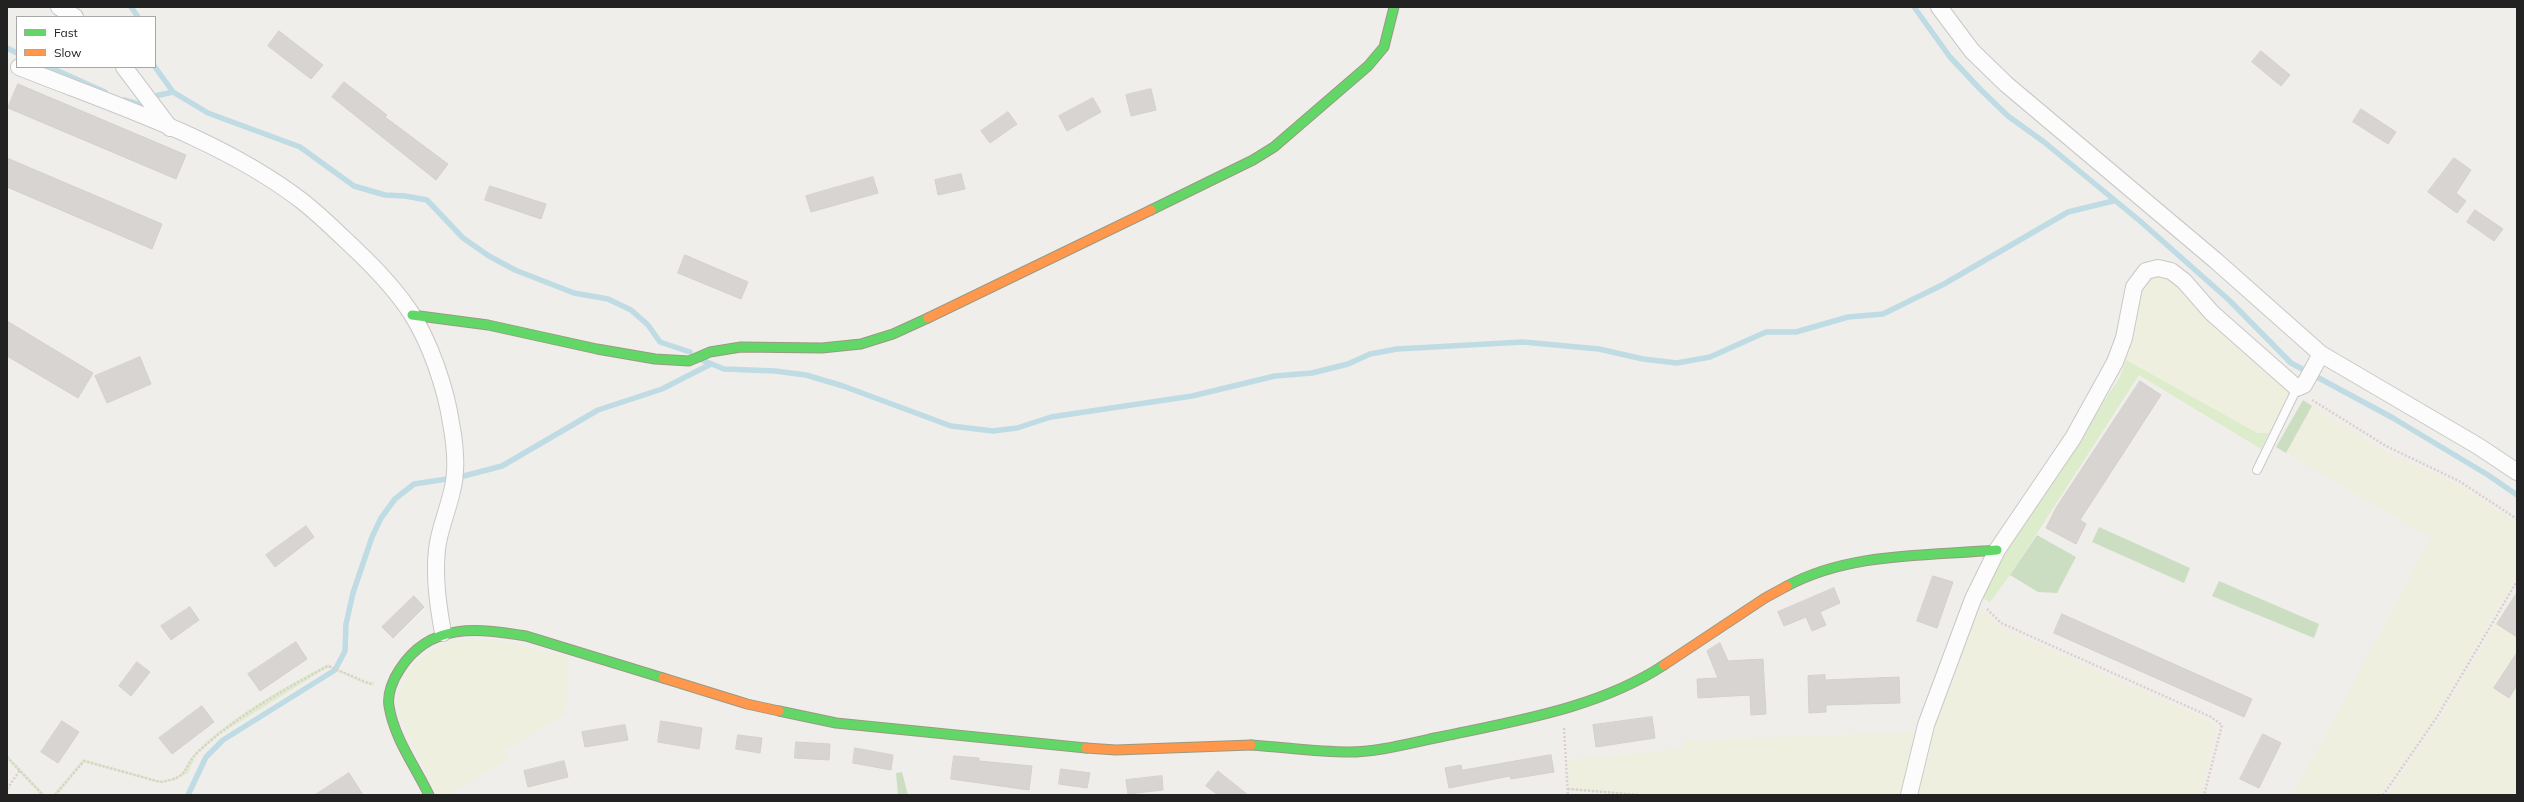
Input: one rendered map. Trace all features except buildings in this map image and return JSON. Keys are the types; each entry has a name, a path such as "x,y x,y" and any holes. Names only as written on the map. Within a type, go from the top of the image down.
{"street":[{"path":"59,7 73,16"},
{"path":"78,7 82,16"},
{"path":"412,315 488,324 597,349 655,359 689,361 710,352 741,347 822,348 861,344 893,334 983,292 1253,160 1274,147 1368,66 1384,47 1394,7"},
{"path":"1938,7 1972,51 2006,84 2209,255 2318,359 2428,416 2517,472"},
{"path":"20,68 170,128 222,152 264,176 301,201 371,264 395,291 412,315 443,387 451,422 455,456 453,489 437,547 435,585 443,633"},
{"path":"125,68 170,128"},
{"path":"1909,795 1926,725 1973,599 1997,550 2073,438 2115,362 2124,338 2134,287 2146,272 2158,268 2171,271 2184,282 2212,313 2301,387 2318,359"},
{"path":"429,795 396,728 389,705 390,686 400,667 418,645 443,633 470,630 498,631 526,636 747,704 802,717 897,731 1116,750 1243,744 1348,752 1435,739 1562,708 1620,689 1655,671 1765,598 1808,575 1839,566 1871,560 1997,550"}],"lane":[{"path":"2257,470 2301,387"}],"path":[{"path":"2301,387 2324,409 2386,446 2458,481 2517,519"},
{"path":"2383,795 2437,717 2517,581"},
{"path":"1973,599 1986,608 2001,623 2211,717 2222,725 2204,795"},
{"path":"55,795 84,761 160,782 172,780 187,772 195,755 219,733 328,666 365,683 390,686"},
{"path":"1562,708 1568,795"},
{"path":"7,757 43,795"},
{"path":"7,789 20,770"},
{"path":"1568,789 1639,795"}],"green space":[{"path":"2154,276 2170,277 2291,388 2269,433 2257,434 2126,360 2136,329 2140,288 2146,279"},
{"path":"2126,360 2257,433 2269,433 2261,449 2139,375 2010,575 1990,602 1981,597 2003,555 2120,377"},
{"path":"2303,400 2312,406 2286,453 2276,447"},
{"path":"2312,406 2385,451 2458,484 2517,523 2517,575 2435,717 2381,795 2293,795 2431,538 2286,453"},
{"path":"2099,527 2190,568 2184,583 2092,542"},
{"path":"2037,535 2076,557 2057,593 2038,592 2010,575"},
{"path":"2219,581 2319,624 2314,638 2212,596"},
{"path":"2517,587 2517,795 2387,795 2439,719"},
{"path":"1976,606 1985,612 1998,626 2208,720 2217,727 2201,795 1913,795 1938,707"},
{"path":"493,639 568,657 566,714 505,750 509,760 446,795 438,795 408,736 396,699 408,670 421,658 448,641"},
{"path":"328,664 365,682 374,682 374,685 365,684 328,667 220,734 196,755 188,773 173,781 160,783 84,762 57,795 53,795 83,759 161,781 177,777 184,771 196,752 225,726 276,693"},
{"path":"1921,732 1904,795 1650,795 1569,788 1568,759 1683,749 1684,740"},
{"path":"7,755 45,795 41,795 7,759"},
{"path":"902,772 908,795 898,795 896,773"},
{"path":"1569,788 1650,795 1569,790"}],"waterway":[{"path":"131,7 137,16"},
{"path":"1914,7 1950,57 2008,116 2044,142 2140,221 2229,300 2291,363 2393,418 2488,475 2517,495"},
{"path":"7,48 16,52"},
{"path":"51,68 105,92"},
{"path":"156,68 173,92 208,113 300,147 354,186 385,195 405,196 427,200 463,238 489,256 515,270 574,293 608,299 631,310 648,325 660,342 690,352"},
{"path":"155,96 173,92"},
{"path":"124,100 142,105"},
{"path":"702,360 724,369 775,371 806,375 843,386 951,426 993,431 1017,428 1051,417 1192,396 1275,376 1312,373 1348,364 1370,354 1397,349 1523,342 1599,349 1643,359 1677,363 1710,357 1766,332 1796,332 1848,317 1883,314 1944,284 2068,212 2113,201"},
{"path":"188,795 206,757 223,740 335,670 345,651 346,624 353,593 372,537 381,518 395,499 414,484 460,477 502,466 598,410 662,389 709,365"}],"traffic: fast":[{"path":"1151,210 1253,160 1274,147 1368,66 1384,47 1394,7"},
{"path":"412,315 488,325 597,349 655,359 689,361 710,352 741,347 822,348 861,344 893,334 928,318"},
{"path":"1787,586 1811,575 1863,561 1916,555 1997,550"},
{"path":"429,795 400,741 389,706 391,687 397,673 412,654 426,643 440,636 456,632 490,631 508,633 526,636 663,678"},
{"path":"1251,745 1336,752 1360,752 1394,747 1527,719 1556,711 1612,692 1639,680 1664,665"},
{"path":"779,711 836,723 1086,748"}],"traffic: slow":[{"path":"928,318 1151,210"},
{"path":"1664,665 1765,598 1787,586"},
{"path":"663,678 747,704 779,711"},
{"path":"1086,748 1116,750 1251,745"}]}
